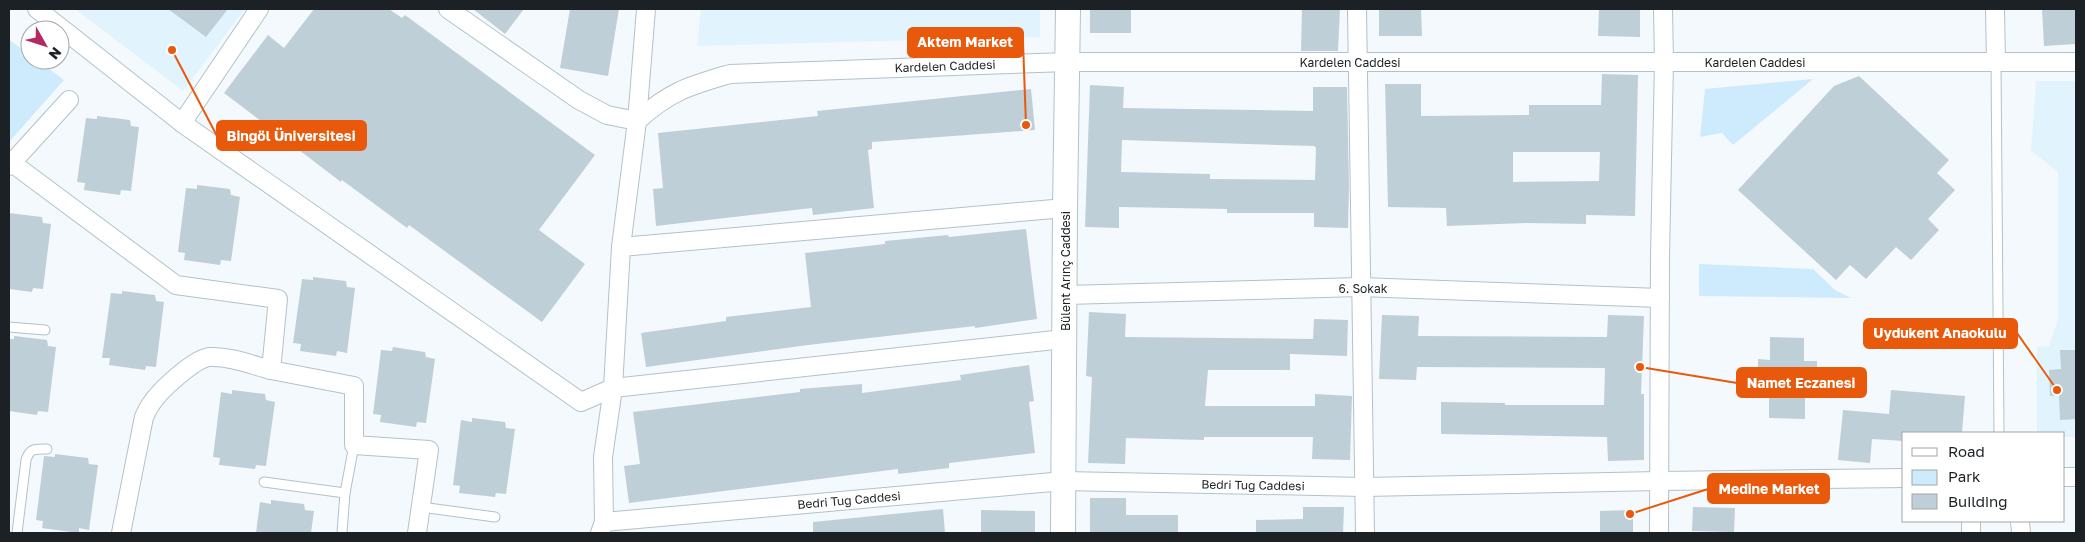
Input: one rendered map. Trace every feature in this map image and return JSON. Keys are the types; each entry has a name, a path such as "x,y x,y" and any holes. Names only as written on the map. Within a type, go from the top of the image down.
{"street":[{"path":"37,9 182,124 581,402 613,388 1064,339"},
{"path":"182,124 260,9"},
{"path":"448,9 579,100 607,115 637,121"},
{"path":"602,527 603,457 613,388 621,247 637,121 646,9"},
{"name":"Bülent Arınç Caddesi","path":"1063,533 1068,9"},
{"path":"1357,9 1365,533"},
{"path":"1659,533 1663,9"},
{"path":"1996,9 1996,63"},
{"name":"Kardelen Caddesi","path":"637,121 657,103 683,88 730,74 1068,62 2076,62"},
{"path":"69,100 10,165 176,285 278,299 270,370"},
{"path":"621,247 1065,208"},
{"name":"6. Sokak","path":"1065,295 1360,287 1660,298"},
{"path":"121,533 144,417 151,403 165,388 200,360 210,357 224,358 270,370 354,386 354,445 429,450 417,533"},
{"name":"Bedri Tuğ Caddesi","path":"602,527 1064,481 1364,487 1659,480 1902,478"}],"lane":[{"path":"1996,63 1999,432"},
{"path":"9,327 45,330"},
{"path":"342,533 345,493 354,445"},
{"path":"17,533 26,460 29,452 35,449 47,449"},
{"path":"264,482 345,493"},
{"path":"421,507 495,517"}],"shaded area":[{"path":"75,9 245,9 183,91"},
{"path":"701,9 1040,9 1040,37 697,46"},
{"path":"2036,81 2076,81 2076,437 2065,437 2065,432 2037,432 2037,347 2049,346 2058,319 2058,172 2031,151"}],"green space":[{"path":"9,40 20,48 20,70 50,70 64,80 9,142"},
{"path":"1813,79 1733,145 1722,133 1700,137 1705,89"},
{"path":"1699,264 1813,269 1835,290 1851,298 1699,296"}],"building":[{"path":"168,9 228,9 206,37"},
{"path":"314,9 389,9 402,18 405,15 595,155 539,230 585,264 542,322 409,225 407,228 342,180 341,182 224,93 268,35 284,48"},
{"path":"473,9 524,9 505,34"},
{"path":"570,9 619,9 608,76 560,68"},
{"path":"1090,9 1131,9 1131,33 1090,33"},
{"path":"1302,9 1340,9 1338,51 1301,51"},
{"path":"1379,9 1421,9 1422,36 1379,36"},
{"path":"1599,9 1640,9 1640,37 1598,36"},
{"path":"2042,9 2076,9 2076,44 2044,46"},
{"path":"1602,74 1638,75 1635,216 1586,215 1586,224 1527,223 1447,226 1446,208 1388,207 1385,84 1421,84 1421,116 1529,115 1529,105 1601,105","holes":["1513,152 1600,152 1599,181 1513,182"]},
{"path":"1859,76 1949,160 1937,173 1955,190 1928,219 1939,230 1911,260 1896,247 1866,279 1850,265 1836,280 1738,190 1834,86"},
{"path":"1090,85 1124,87 1123,108 1313,111 1313,87 1347,87 1348,228 1314,227 1314,213 1227,213 1227,209 1119,207 1119,228 1085,227","holes":["1122,140 1314,146 1316,148 1315,180 1210,179 1210,174 1121,172"]},
{"path":"1031,89 1035,130 872,142 872,149 868,150 874,208 813,215 812,208 656,226 653,189 663,188 658,133 818,116 817,111"},
{"path":"97,116 130,120 131,126 139,127 131,191 121,190 120,195 84,190 85,183 77,182 86,118 97,119"},
{"path":"197,185 230,189 231,195 240,197 231,261 221,260 220,265 184,260 185,253 178,252 186,188 197,189"},
{"path":"9,213 42,217 43,223 51,224 43,289 33,288 32,292 9,289"},
{"path":"1026,229 1037,319 975,328 975,326 808,345 646,367 641,333 726,321 726,317 811,307 805,253 885,244 885,241"},
{"path":"313,277 346,281 347,287 355,288 347,353 337,351 336,356 300,351 301,344 293,343 302,279 313,280"},
{"path":"122,291 155,295 156,301 164,302 156,367 146,366 145,370 109,365 110,358 102,358 111,293 122,294"},
{"path":"1089,312 1126,314 1125,337 1313,339 1314,319 1348,320 1347,356 1290,354 1290,370 1208,370 1205,406 1315,406 1315,394 1352,396 1350,460 1312,459 1313,437 1204,437 1204,440 1126,438 1125,464 1088,463 1092,377 1086,376"},
{"path":"1382,315 1419,316 1418,336 1607,337 1608,315 1644,316 1641,394 1644,394 1644,460 1608,461 1607,437 1441,434 1441,402 1505,403 1505,405 1604,405 1605,368 1417,367 1416,380 1379,379"},
{"path":"14,336 47,340 48,346 56,347 48,412 38,411 37,415 9,411 9,339 14,339"},
{"path":"1770,337 1804,338 1804,361 1817,361 1817,397 1805,397 1805,419 1769,418 1769,396 1758,396 1758,359 1770,360"},
{"path":"393,347 425,352 426,357 435,359 426,423 417,422 416,427 380,422 381,415 373,414 381,350 392,351"},
{"path":"2060,350 2076,350 2076,419 2060,420 2059,395 2050,396 2049,370 2061,369"},
{"path":"1029,365 1034,401 1029,402 1035,453 949,463 949,468 898,474 898,469 629,503 624,466 640,464 633,412 800,392 800,389 862,384 862,393 961,380 960,375"},
{"path":"232,390 265,394 266,400 275,402 266,466 256,465 255,469 219,465 220,458 213,457 221,392 232,394"},
{"path":"1891,390 1965,396 1962,432 1902,432 1902,441 1872,439 1870,463 1838,460 1843,410 1889,414"},
{"path":"472,418 505,422 506,428 515,429 506,494 496,493 495,497 459,493 460,486 453,485 461,420 472,422"},
{"path":"55,454 88,458 89,464 98,465 89,530 79,528 79,533 42,528 43,521 36,520 44,456 55,457"},
{"path":"1090,498 1126,498 1126,515 1178,515 1178,533 1090,533"},
{"path":"271,500 304,504 305,510 314,511 311,533 256,533 260,502 271,504"},
{"path":"1303,507 1344,507 1343,533 1256,533 1256,520 1303,519"},
{"path":"1693,507 1735,508 1734,532 1692,531"},
{"path":"943,509 945,533 813,533 813,522"},
{"path":"981,510 1035,511 1035,533 981,533"},
{"path":"1633,510 1633,533 1600,533 1600,511"}],"place":[{"name":"Bingöl Üniversitesi","path":"172,50"},
{"name":"Aktem Market","path":"1026,125"},
{"name":"Namet Eczanesi","path":"1640,367"},
{"name":"Uydukent Anaokulu","path":"2057,390"},
{"name":"Medine Market","path":"1630,514"}]}
